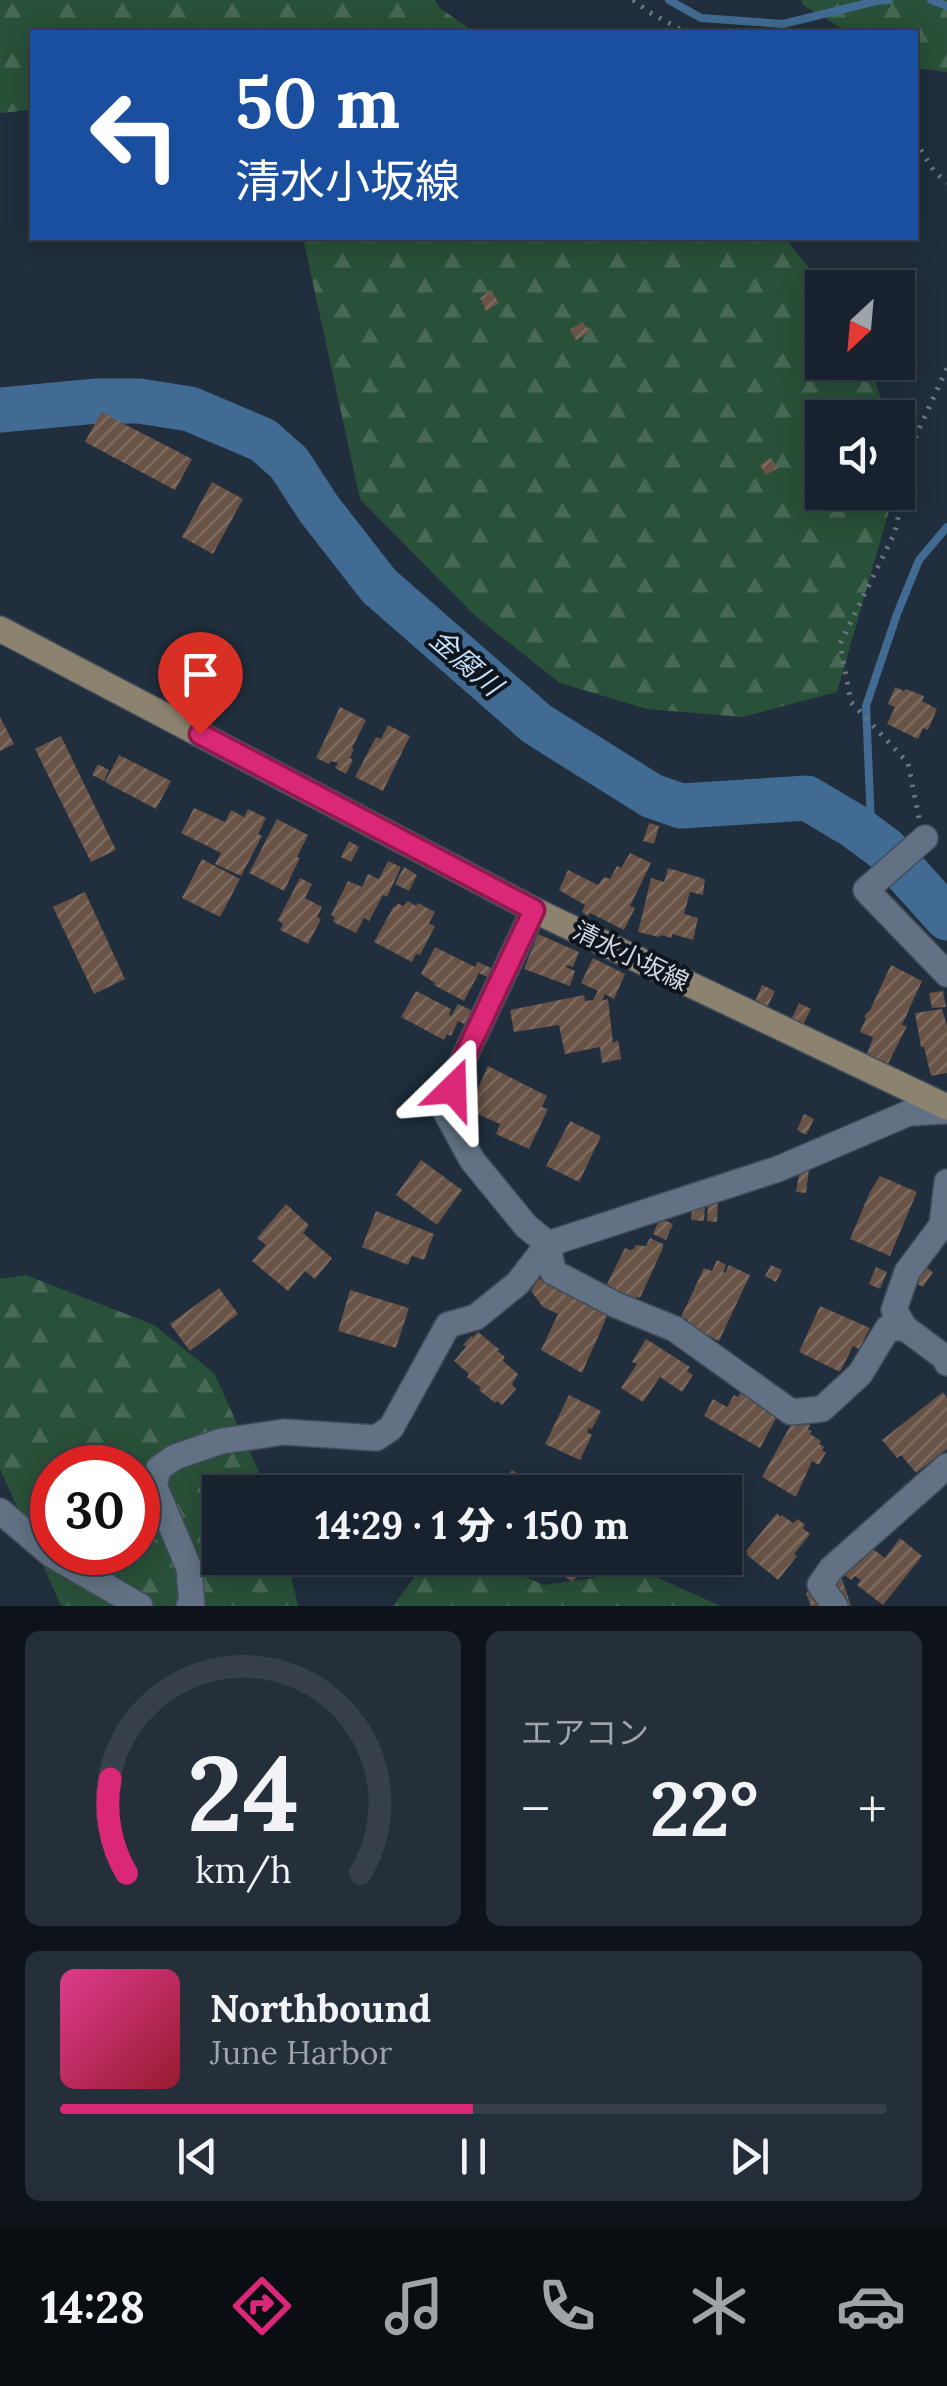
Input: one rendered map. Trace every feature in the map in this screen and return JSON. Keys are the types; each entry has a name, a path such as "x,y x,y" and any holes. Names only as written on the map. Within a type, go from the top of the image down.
{"main road":[{"name":"清水小坂線","path":"0,629 534,910 947,1110"}],"street":[{"path":"925,838 866,890 947,974"},
{"path":"534,910 460,1066 446,1112 472,1160 526,1226 548,1244 553,1272 616,1305 675,1328 791,1412 822,1409 860,1374 888,1328 906,1328"},
{"path":"190,1606 190,1568 154,1485 159,1468 174,1457 222,1441 284,1432 376,1438 391,1428 448,1325 476,1317 518,1283 548,1244 778,1168 909,1113 947,1110"},
{"path":"947,1182 942,1225 907,1272 894,1310 906,1328 947,1363"},
{"path":"835,1606 820,1585 831,1569 947,1466"},
{"path":"0,1511 52,1554 140,1606"}],"path":[{"path":"633,0 682,30"},
{"path":"918,145 934,171 947,183"},
{"path":"925,838 908,762 851,702 840,644 895,532 915,438 947,368"}],"green space":[{"path":"0,0 435,0 471,30 30,30 30,110 0,113"},
{"path":"801,0 947,0 947,72 918,68 918,30 845,30"},
{"path":"303,240 787,240 810,270 805,270 805,380 875,380 881,400 805,400 805,510 889,510 837,692 742,717 647,709 560,683 474,615 360,499"},
{"path":"26,1275 154,1325 214,1373 260,1475 202,1475 202,1575 291,1575 298,1606 61,1606 47,1575 160,1575 160,1445 30,1445 30,1536 0,1469 0,1279"},
{"path":"416,1575 521,1575 544,1585 614,1575 651,1575 721,1606 393,1606"}],"building":[{"path":"491,290 499,303 486,311 480,298"},
{"path":"582,322 591,331 576,340 570,330"},
{"path":"101,412 192,459 175,490 85,442"},
{"path":"771,458 778,468 766,475 760,465"},
{"path":"212,482 243,499 213,554 182,537"},
{"path":"895,687 924,696 922,701 937,709 928,730 923,728 918,739 887,724 895,707 888,704"},
{"path":"340,707 366,720 352,748 353,760 346,774 335,768 338,763 316,758"},
{"path":"0,717 14,744 0,751"},
{"path":"388,725 410,736 383,791 355,777 376,737 381,739"},
{"path":"61,736 116,850 91,862 35,749"},
{"path":"119,755 171,781 156,809 105,782"},
{"path":"98,764 109,770 104,781 92,775"},
{"path":"194,808 225,822 231,810 244,817 248,809 266,818 258,834 262,836 241,876 215,864 221,853 181,833"},
{"path":"277,819 308,835 284,891 249,873"},
{"path":"649,823 659,826 654,844 643,841"},
{"path":"349,841 359,847 351,862 341,857"},
{"path":"630,853 651,863 630,906 635,908 624,930 590,913 588,916 582,912 585,905 559,890 568,870 598,885 604,877 610,879"},
{"path":"202,859 240,879 220,917 182,898"},
{"path":"388,861 401,867 387,897 383,895 369,921 364,918 356,933 333,922 335,918 331,915 348,881 362,887 368,874 379,879"},
{"path":"404,867 417,875 409,891 395,884"},
{"path":"668,868 705,879 703,895 690,892 684,914 698,918 693,940 638,932 651,878 664,882"},
{"path":"300,878 312,884 305,898 322,907 317,917 321,919 308,944 280,930 283,924 278,920"},
{"path":"85,892 125,979 94,994 53,907"},
{"path":"408,901 435,912 429,923 435,926 412,962 374,942 394,906 403,906"},
{"path":"538,934 579,952 573,967 566,965 575,971 570,986 524,969"},
{"path":"435,947 475,967 478,962 493,969 489,978 479,973 464,1001 434,985 421,974"},
{"path":"593,958 625,974 614,999 605,994 602,1001 608,999 613,1043 618,1040 621,1059 602,1063 600,1047 565,1054 559,1025 514,1032 510,1010 584,995 585,1001 593,1000 598,991 581,983"},
{"path":"891,965 922,981 902,1025 907,1026 887,1066 866,1057 873,1037 860,1032 864,1016"},
{"path":"762,985 775,991 766,1010 754,1004"},
{"path":"416,991 451,1009 451,1016 458,1004 473,1011 466,1025 458,1021 451,1036 447,1034 444,1040 401,1017"},
{"path":"943,991 946,1007 932,1008 929,993"},
{"path":"799,1003 811,1009 802,1027 790,1022"},
{"path":"942,1009 947,1026 947,1073 931,1076 915,1013"},
{"path":"488,1066 547,1096 542,1107 548,1109 529,1149 496,1134 500,1124 468,1110"},
{"path":"804,1114 814,1119 806,1135 797,1130"},
{"path":"570,1121 601,1136 579,1182 546,1166"},
{"path":"421,1160 462,1190 437,1225 396,1195"},
{"path":"800,1168 809,1169 806,1193 796,1192"},
{"path":"880,1176 917,1192 890,1256 850,1239"},
{"path":"708,1203 718,1203 717,1222 707,1221"},
{"path":"286,1204 309,1225 303,1233 332,1258 315,1279 305,1271 288,1291 252,1261 266,1245 257,1238"},
{"path":"705,1205 704,1221 691,1220 692,1209"},
{"path":"376,1211 434,1234 424,1260 412,1256 408,1265 362,1247"},
{"path":"660,1218 673,1224 666,1240 653,1234"},
{"path":"650,1238 663,1244 663,1248 640,1298 637,1296 636,1300 608,1288 625,1248 646,1246"},
{"path":"717,1260 726,1265 725,1273 729,1265 750,1275 719,1341 686,1325 688,1320 681,1317 704,1268 712,1271"},
{"path":"771,1265 782,1270 776,1282 765,1276"},
{"path":"924,1266 933,1272 923,1287 914,1282"},
{"path":"876,1267 887,1272 880,1289 869,1284"},
{"path":"538,1278 609,1312 582,1373 541,1350 558,1314 543,1307 531,1291"},
{"path":"219,1288 238,1314 190,1351 170,1324"},
{"path":"350,1290 409,1308 396,1348 338,1331"},
{"path":"820,1306 870,1328 859,1349 853,1346 840,1372 799,1352"},
{"path":"478,1332 499,1349 505,1357 503,1361 518,1374 512,1384 516,1389 502,1405 479,1390 454,1361 466,1347 463,1345"},
{"path":"646,1339 690,1367 687,1371 693,1375 682,1392 660,1377 643,1402 621,1388 637,1364 632,1362"},
{"path":"741,1392 778,1415 760,1448 704,1416 713,1399 727,1407 734,1395 738,1397"},
{"path":"943,1392 947,1398 947,1449 916,1473 882,1440"},
{"path":"569,1395 601,1411 587,1432 592,1435 580,1460 545,1444"},
{"path":"799,1419 810,1425 810,1434 821,1441 822,1451 826,1452 819,1465 812,1461 796,1497 762,1477 793,1421"},
{"path":"777,1513 793,1523 798,1519 810,1534 778,1580 746,1554"},
{"path":"900,1538 922,1556 883,1605 857,1585 861,1580 855,1576 851,1580 835,1568 865,1543 885,1558"},
{"path":"841,1576 851,1606 811,1606 806,1594 817,1580"}],"waterway":[{"path":"669,0 701,18 783,24 889,0"},
{"path":"931,0 947,6"},
{"name":"金腐川","path":"0,410 139,401 190,409 263,440 289,463 379,586 537,724 652,796 681,806 807,798 885,849 947,918"},
{"path":"854,826 871,824 866,706 919,560 947,527"}],"route":[{"path":"200,734 534,910 460,1066 453,1089"}]}
